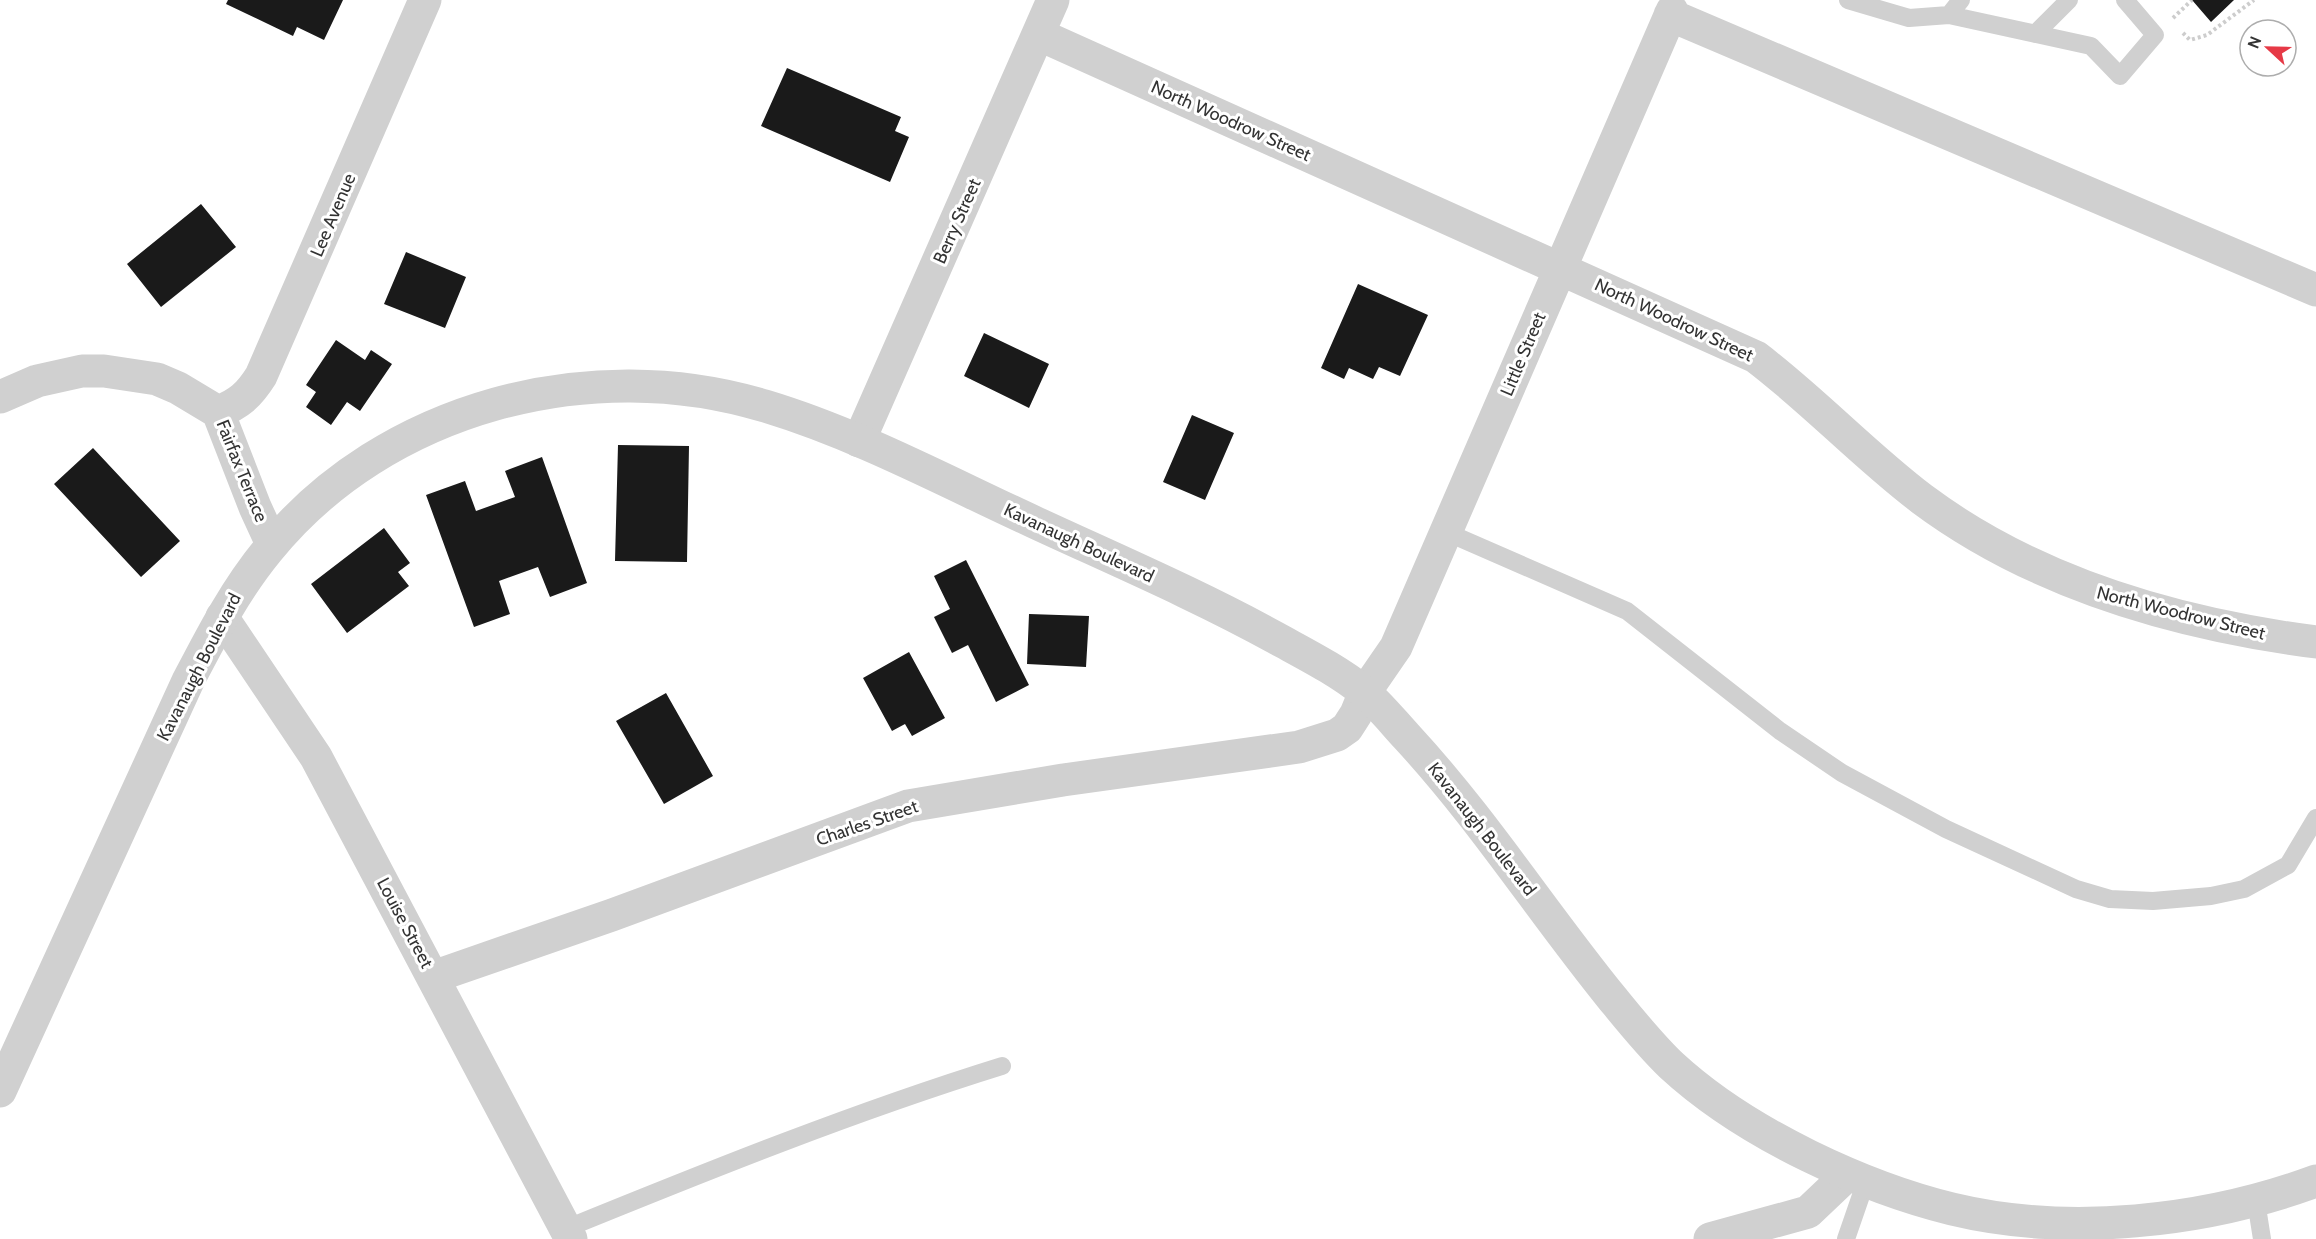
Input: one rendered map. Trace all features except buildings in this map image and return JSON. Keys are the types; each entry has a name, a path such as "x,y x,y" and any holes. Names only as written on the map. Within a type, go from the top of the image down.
{"street":[{"name":"Lee Avenue","path":"218,412 237,405 249,395 261,376 425,0"},
{"name":"Berry Street","path":"859,441 1040,35 1053,0"},
{"name":"Little Street","path":"1365,692 1396,647 1673,9"},
{"path":"1673,9 2316,290"},
{"name":"North Woodrow Street","path":"1040,35 1756,357 1922,499 2013,555 2091,591 2158,611 2284,638 2316,642"},
{"name":"Fairfax Terrace","path":"0,398 60,374 104,371 157,379 218,412 272,544"},
{"name":"Kavanaugh Boulevard","path":"0,1091 188,681 222,617 272,544 326,493 398,444 467,414 554,390 619,384 659,385 698,390 766,406 859,441 1227,611 1296,649 1365,692 1437,770 1613,999 1667,1061 1704,1093 1754,1126 1857,1178 1953,1210 2031,1221 2114,1223 2153,1220 2256,1201 2316,1181"},
{"name":"Louise Street","path":"222,617 316,757 568,1234"},
{"name":"Charles Street","path":"433,977 612,915 908,806 1063,780 1299,747 1337,735 1347,728 1365,692"},
{"path":"1710,1239 1808,1212 1857,1178"}],"lane":[{"path":"1848,0 1909,18 1948,15 2091,46 2120,76 2155,35 2125,0"},
{"path":"1948,15 1962,0"},
{"path":"2035,34 2069,0"},
{"path":"1446,532 1627,611 1780,731 1842,773 1946,829 2076,889 2110,899 2153,901 2211,896 2244,889 2288,865 2316,818"},
{"path":"568,1234 779,1143 909,1095 1002,1066"},
{"path":"1846,1239 1857,1178"},
{"path":"2256,1201 2262,1239"}],"path":[{"path":"2171,20 2192,0"},
{"path":"2163,12 2190,40 2207,35 2254,0"}]}
